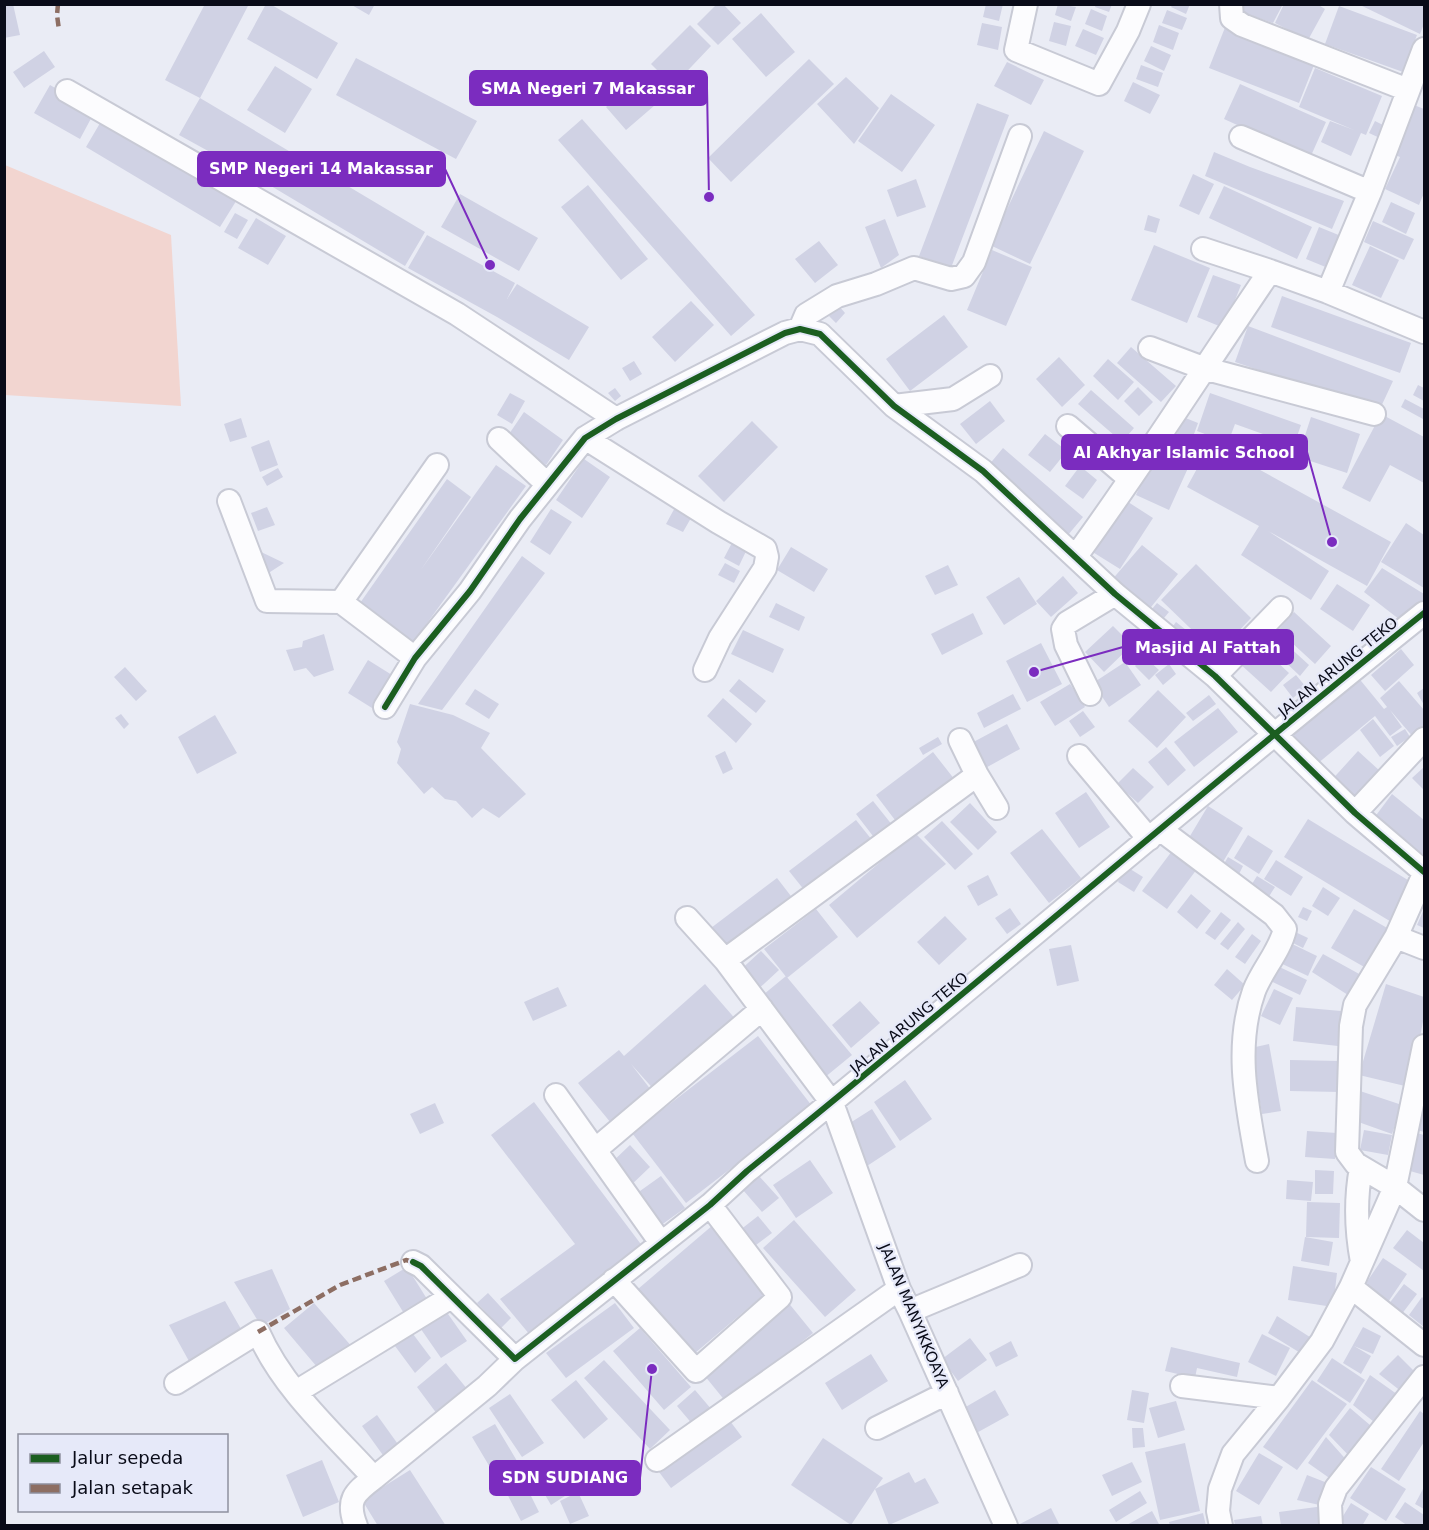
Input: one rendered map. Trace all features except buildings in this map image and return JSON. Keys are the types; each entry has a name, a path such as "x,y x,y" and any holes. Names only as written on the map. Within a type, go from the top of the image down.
{"street":[{"path":"1026,4 1016,50 1099,84 1128,31 1139,4"},
{"path":"1231,4 1232,18 1242,25 1408,90"},
{"path":"1328,292 1370,192 1425,49"},
{"path":"67,91 457,314 616,419"},
{"path":"800,329 806,315 837,296 876,284 914,268 951,279 964,276 974,262 1020,136"},
{"path":"1241,137 1370,192"},
{"path":"1203,249 1328,292 1425,332"},
{"path":"1076,556 1270,272"},
{"path":"385,707 415,658 470,591 547,484 585,438 616,419 785,333 800,329 820,334 894,406 983,471 1115,594 1215,676 1355,813 1425,873 1396,937 1355,1005 1351,1026 1347,1152 1361,1168 1395,1187 1425,1210"},
{"path":"1150,348 1203,368 1374,414"},
{"path":"894,406 953,399 990,376"},
{"path":"1068,426 1130,479"},
{"path":"585,438 718,522 759,544 767,553 765,568 720,639 705,670"},
{"path":"499,439 547,484"},
{"path":"341,602 437,465"},
{"path":"229,501 267,601 341,602 415,658"},
{"path":"1090,694 1066,645 1063,629 1067,623 1115,594"},
{"path":"1215,676 1281,608"},
{"name":"JALAN ARUNG TEKO","path":"374,1478 487,1386 515,1359 710,1204 1275,733 1425,613"},
{"path":"1355,813 1425,739"},
{"path":"960,740 997,808"},
{"path":"1079,756 1155,835 1274,915 1285,929 1254,991 1246,1022 1243,1057 1244,1088 1257,1161"},
{"path":"725,960 977,775"},
{"name":"JALAN MANYIKKOAYA","path":"687,918 725,960 832,1103 899,1289 1005,1525"},
{"path":"1396,937 1425,948"},
{"path":"595,1150 762,1009"},
{"path":"1221,1526 1218,1511 1220,1489 1233,1454 1322,1341 1351,1287 1395,1187 1425,1046"},
{"path":"556,1095 661,1243"},
{"path":"1361,1168 1356,1216 1362,1262"},
{"path":"614,1280 696,1371 780,1297 710,1204"},
{"path":"413,1262 421,1266 515,1359"},
{"path":"910,1311 1020,1265"},
{"path":"1351,1287 1425,1345"},
{"path":"657,1460 899,1289"},
{"path":"296,1392 451,1297"},
{"path":"176,1383 258,1332 273,1361 296,1392 374,1478 357,1490 354,1496 351,1508 356,1526"},
{"path":"1331,1526 1330,1504 1336,1488 1425,1377"},
{"path":"1182,1386 1279,1398"},
{"path":"877,1428 947,1393"}],"shaded area":[{"path":"5,165 171,235 181,406 5,395"}],"marked path":[{"path":"58,4 59,30"},
{"path":"258,1332 340,1285 406,1260 413,1262"}],"cycle path":[{"path":"385,707 415,658 470,591 520,519 585,438 616,419 785,333 800,329 820,334 894,406 983,471 1115,594 1215,676 1355,813 1424,872"},
{"path":"413,1262 421,1266 515,1359 710,1205 747,1171 1424,613"}],"place":[{"name":"SMA Negeri 7 Makassar","path":"709,197"},
{"name":"SMP Negeri 14 Makassar","path":"490,265"},
{"name":"Al Akhyar Islamic School","path":"1332,542"},
{"name":"Masjid Al Fattah","path":"1034,672"},
{"name":"SDN SUDIANG","path":"652,1369"}]}
